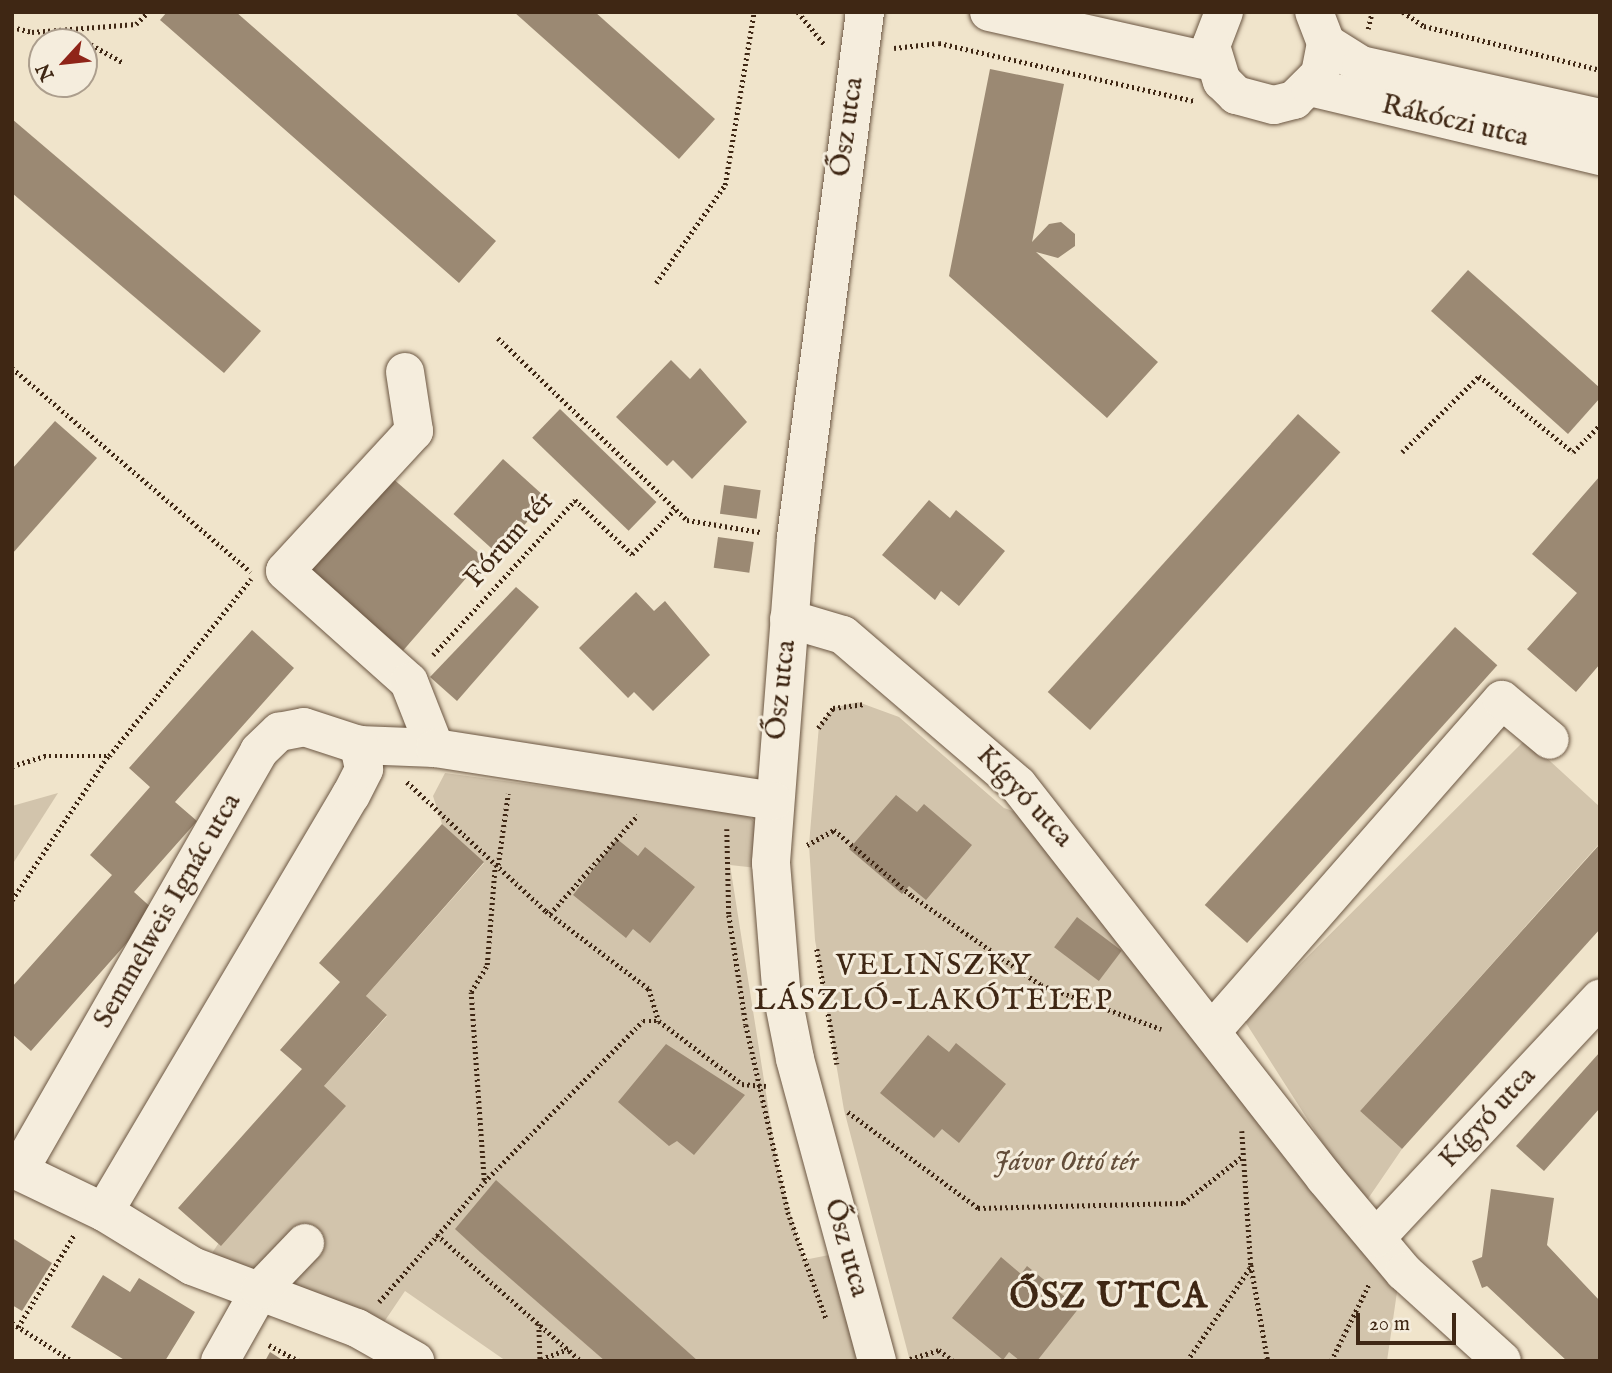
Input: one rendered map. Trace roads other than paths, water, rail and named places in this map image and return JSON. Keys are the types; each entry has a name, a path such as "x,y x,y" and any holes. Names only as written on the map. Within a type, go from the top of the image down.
{"street":[{"name":"Ősz utca","path":"865,12 796,537 773,801 772,842 781,988 801,1084 902,1358"},
{"path":"989,12 1213,62"},
{"path":"1218,13 1213,62 1236,95 1254,104 1294,100 1310,87"},
{"name":"Rákóczi utca","path":"1317,21 1310,87 1600,156"},
{"name":"Rákóczi utca","path":"1317,21 1361,65 1600,118"},
{"path":"405,372 414,431 285,572 409,682 435,748"},
{"name":"Kígyó utca","path":"789,619 843,635 981,748 1057,828 1381,1243 1502,1361"},
{"path":"1210,1027 1503,700 1550,740"},
{"name":"Semmelweis Ignác utca","path":"415,1361 357,1328 192,1266 97,1209 17,1168 263,746 279,732 304,727 359,745 435,748 773,801"},
{"path":"97,1209 351,795 364,769 359,745"},
{"name":"Kígyó utca","path":"1381,1243 1600,999"},
{"path":"220,1361 260,1290 305,1244"}],"district":[{"name":"VELINSZKY LÁSZLÓ-LAKÓTELEP","path":"934,983"},
{"name":"ŐSZ UTCA","path":"1109,1298"}],"park label":[{"name":"Jávor Ottó tér","path":"1066,1163"}]}
